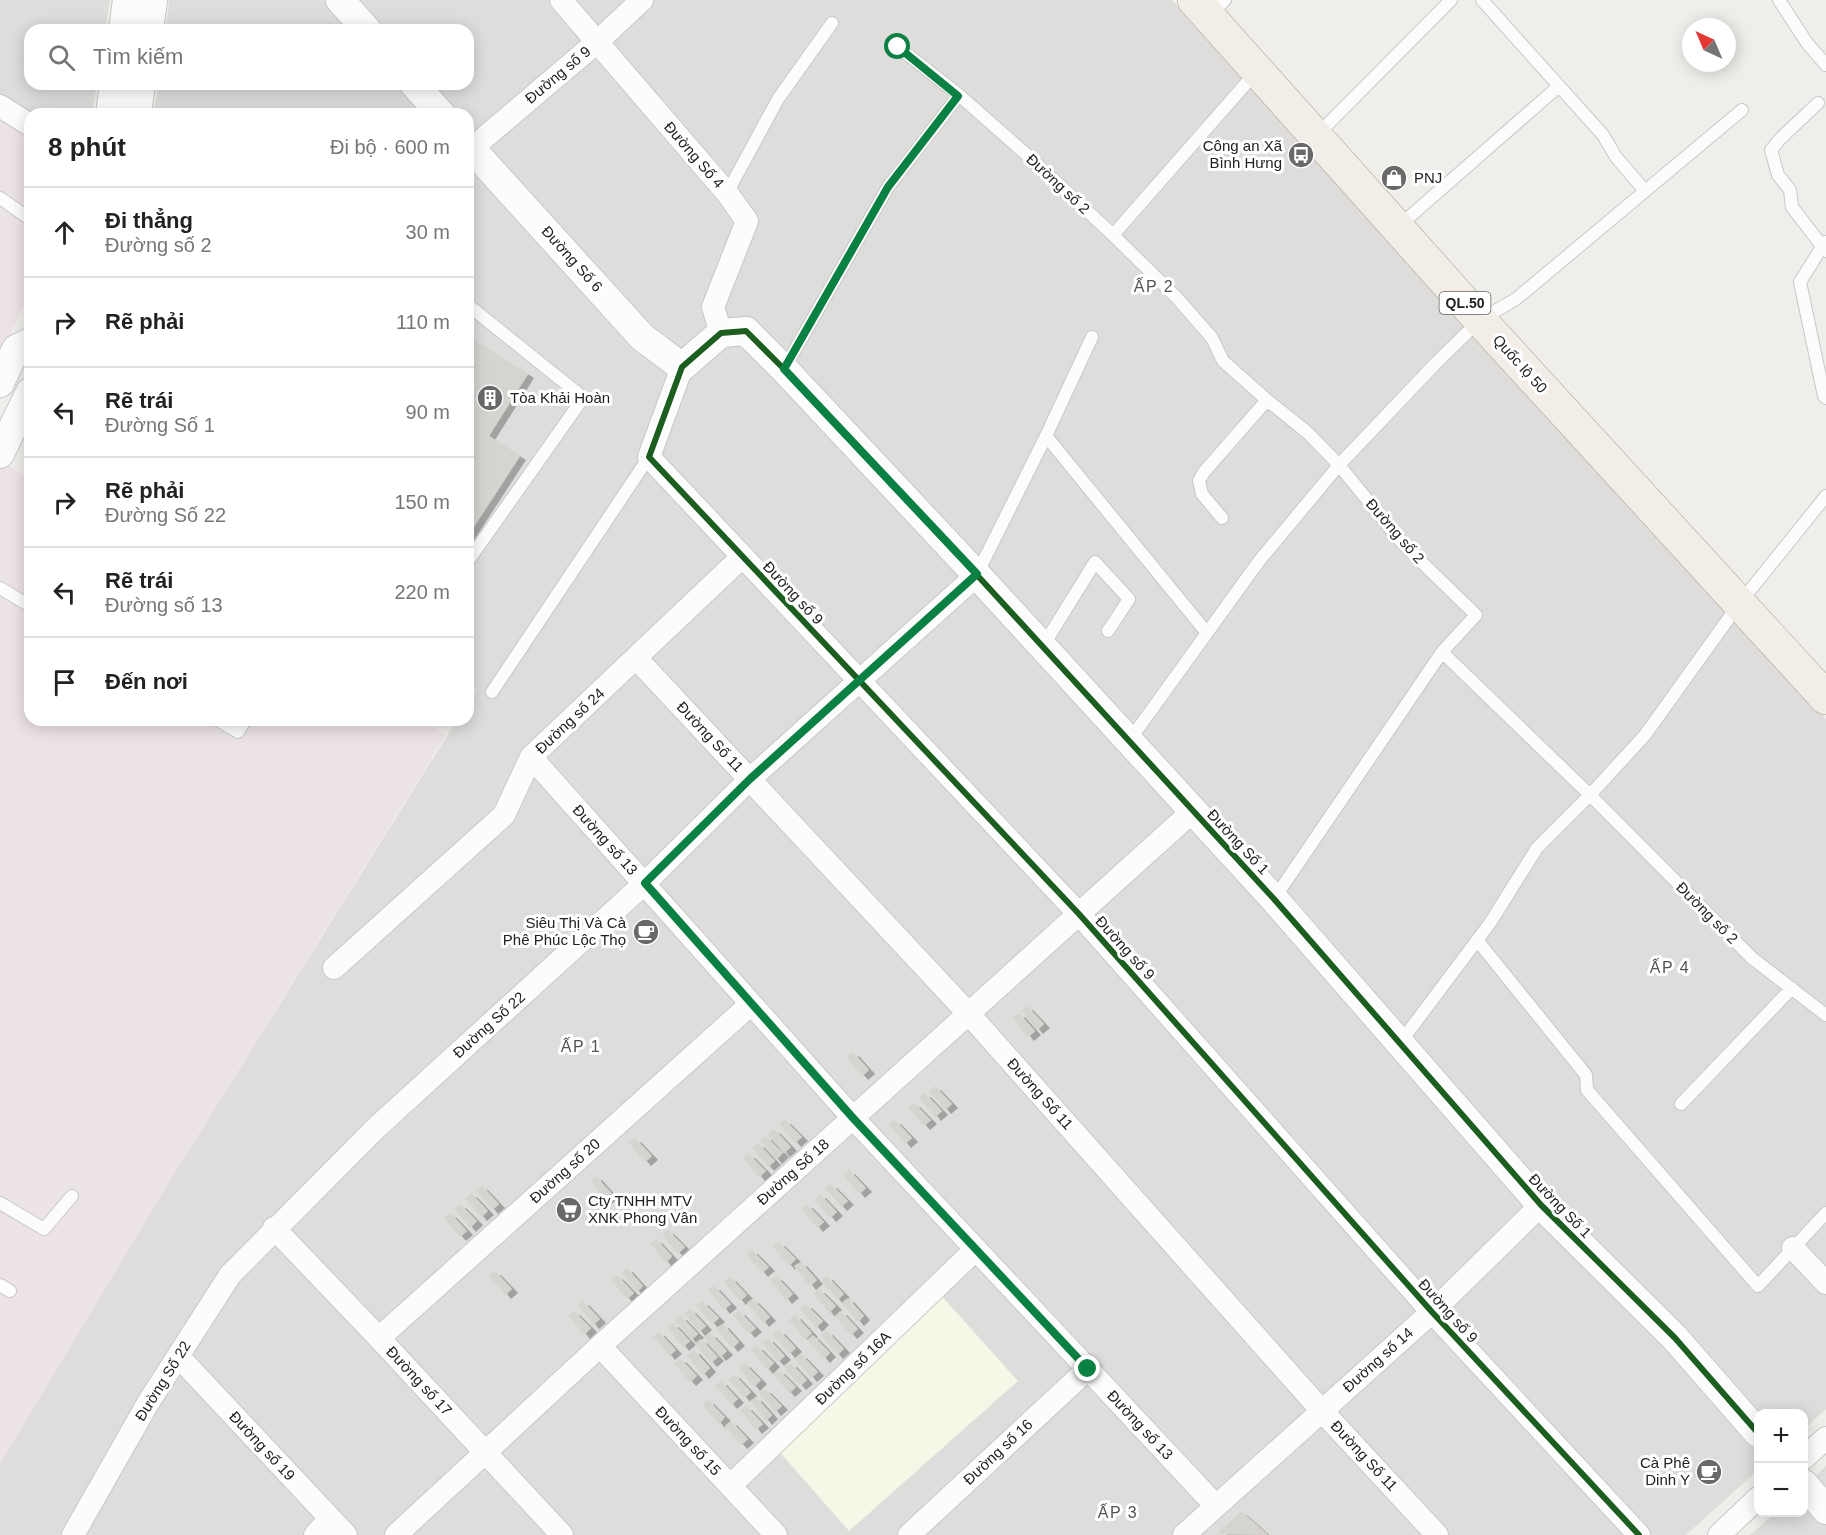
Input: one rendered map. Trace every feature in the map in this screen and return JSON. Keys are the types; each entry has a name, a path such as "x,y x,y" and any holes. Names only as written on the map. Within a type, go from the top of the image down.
{"main road":[{"name":"Quốc lộ 50","path":"1209,6 1257,71 1480,320 1826,698"}],"street":[{"path":"124,24 127,0"},
{"path":"150,24 153,0"},
{"path":"340,0 362,24"},
{"name":"Đường Số 4","path":"561,0 727,193 747,220 713,307 721,333"},
{"name":"Đường số 9","path":"474,144 597,42 642,0"},
{"path":"111,108 113,90"},
{"path":"138,108 140,90"},
{"path":"419,90 436,108"},
{"path":"0,106 24,121"},
{"name":"Đường Số 6","path":"474,151 642,337 682,367"},
{"name":"Đường Số 1","path":"721,333 746,331 784,369 977,574 1274,899 1541,1205 1675,1338 1754,1427"},
{"path":"648,457 682,367 721,333"},
{"path":"0,383 16,349 24,345"},
{"path":"0,454 24,404"},
{"name":"Đường số 9","path":"648,457 1079,914 1432,1312 1639,1535"},
{"name":"Đường số 24","path":"334,968 504,815 531,758 742,557"},
{"name":"Đường Số 22","path":"73,1535 148,1403 230,1275 274,1228 376,1128 645,883 750,779 977,574"},
{"name":"Đường Số 11","path":"636,658 968,1013 1322,1411 1437,1535"},
{"name":"Đường số 13","path":"531,758 853,1118 1216,1506"},
{"name":"Đường Số 18","path":"396,1535 600,1346 1193,811"},
{"name":"Đường số 20","path":"380,1338 751,1004"},
{"name":"Đường số 14","path":"1184,1535 1432,1312 1541,1205"},
{"name":"Đường số 17","path":"274,1228 380,1338 562,1535"},
{"path":"1793,1248 1826,1283"},
{"name":"Đường số 16A","path":"730,1486 976,1250"},
{"name":"Đường số 15","path":"600,1346 776,1535"},
{"name":"Đường số 19","path":"178,1356 323,1527 346,1535"},
{"name":"Đường số 16","path":"909,1535 1088,1369"},
{"path":"1808,1454 1826,1438"},
{"path":"1808,1490 1826,1510"},
{"path":"1719,1535 1754,1502"}],"lane":[{"path":"1316,136 1451,0"},
{"path":"1482,0 1603,135 1616,157 1645,191"},
{"path":"1779,0 1807,43 1826,66"},
{"path":"727,193 778,99 832,23"},
{"name":"Đường số 2","path":"898,47 1026,154 1113,235 1177,298 1212,338 1223,361 1308,433 1339,465 1404,545 1476,615 1442,652 1590,795 1752,958 1826,1015"},
{"path":"1113,235 1257,71"},
{"path":"1398,227 1558,86"},
{"path":"784,369 888,187 958,96"},
{"path":"1818,103 1771,150 1778,175 1790,190 1792,207 1824,246 1800,282 1826,398"},
{"path":"1129,741 1259,561 1339,465 1436,363 1480,320 1515,299 1742,110"},
{"path":"0,198 24,215"},
{"path":"474,310 580,395 581,401 474,553"},
{"path":"977,574 1046,436 1092,337"},
{"path":"1222,518 1202,494 1199,481 1204,472 1267,400"},
{"path":"1046,436 1207,633"},
{"path":"492,692 648,457"},
{"path":"1400,1043 1477,940 1538,848 1645,735 1739,604 1826,496"},
{"path":"1042,646 1095,562 1129,599 1108,631"},
{"path":"0,588 24,602"},
{"path":"1274,899 1442,652"},
{"path":"228,726 238,732 242,726"},
{"path":"1477,940 1586,1075 1587,1090 1758,1286 1826,1214"},
{"path":"1681,1104 1791,988"},
{"path":"0,1203 44,1229 72,1196"}],"shaded area":[{"path":"0,0 110,0 106,24 24,24 24,90 96,90 93,108 24,108 24,115 0,115"},
{"path":"169,0 1172,0 1826,719 1826,1409 1808,1425 1808,1409 1754,1409 1754,1474 1686,1535 0,1535 0,1464 172,1177 453,726 474,726 474,692 476,688 474,686 474,108 154,108 158,90 474,90 474,24 167,24"},
{"path":"0,117 24,133 24,306 0,356"},
{"path":"0,460 24,475 24,726 432,726 446,735 172,1177 0,1464"},
{"path":"939,1293 1018,1381 849,1531 777,1449"},
{"path":"1826,1466 1826,1535 1750,1535 1770,1517 1808,1517 1808,1483"}],"building":[{"path":"474,340 528,374 489,436 520,456 474,527"},
{"path":"1027,1006 1044,1024 1037,1030 1021,1010"},
{"path":"1019,1013 1035,1031 1028,1037 1012,1017"},
{"path":"853,1052 869,1070 862,1076 846,1057"},
{"path":"935,1086 952,1104 945,1110 929,1091"},
{"path":"925,1093 942,1111 935,1117 919,1097"},
{"path":"914,1103 931,1120 924,1126 908,1107"},
{"path":"785,1120 802,1137 795,1143 779,1124"},
{"path":"895,1120 912,1138 905,1144 889,1124"},
{"path":"774,1129 791,1147 784,1153 768,1134"},
{"path":"766,1136 783,1153 776,1160 760,1140"},
{"path":"635,1138 652,1156 645,1162 629,1143"},
{"path":"758,1143 775,1161 768,1167 752,1148"},
{"path":"749,1154 766,1171 759,1177 743,1158"},
{"path":"849,1170 866,1188 859,1194 843,1175"},
{"path":"596,1176 612,1194 606,1200 590,1180"},
{"path":"831,1184 848,1201 841,1207 825,1188"},
{"path":"482,1186 499,1204 492,1210 476,1190"},
{"path":"471,1193 488,1211 481,1217 465,1198"},
{"path":"820,1194 837,1212 830,1218 814,1198"},
{"path":"460,1204 477,1221 470,1228 454,1208"},
{"path":"807,1204 824,1222 817,1228 801,1208"},
{"path":"450,1213 467,1231 460,1237 444,1218"},
{"path":"668,1230 685,1247 678,1254 662,1234"},
{"path":"656,1239 672,1256 666,1263 650,1243"},
{"path":"779,1242 796,1259 789,1266 773,1246"},
{"path":"752,1250 769,1267 762,1273 746,1254"},
{"path":"801,1262 817,1280 810,1286 794,1266"},
{"path":"627,1268 643,1286 637,1292 621,1272"},
{"path":"495,1271 512,1289 505,1295 489,1275"},
{"path":"617,1275 634,1293 627,1299 611,1280"},
{"path":"776,1276 793,1294 786,1300 770,1280"},
{"path":"827,1276 844,1294 837,1300 821,1281"},
{"path":"730,1277 747,1295 740,1301 724,1282"},
{"path":"714,1286 731,1304 724,1310 708,1290"},
{"path":"819,1289 836,1306 829,1313 813,1293"},
{"path":"848,1298 864,1316 858,1322 842,1303"},
{"path":"753,1299 770,1317 763,1323 747,1303"},
{"path":"583,1301 600,1319 593,1325 578,1305"},
{"path":"702,1301 719,1318 712,1324 696,1305"},
{"path":"806,1304 823,1321 816,1328 800,1308"},
{"path":"690,1309 706,1326 699,1332 684,1313"},
{"path":"574,1311 591,1328 584,1335 568,1315"},
{"path":"739,1311 756,1328 749,1334 733,1315"},
{"path":"841,1311 858,1329 851,1335 835,1316"},
{"path":"795,1315 812,1333 805,1340 789,1320"},
{"path":"681,1316 698,1334 691,1340 675,1320"},
{"path":"673,1323 690,1341 683,1347 667,1327"},
{"path":"723,1324 739,1342 732,1348 716,1328"},
{"path":"779,1330 796,1348 789,1354 773,1334"},
{"path":"827,1331 844,1349 837,1355 821,1335"},
{"path":"659,1332 676,1350 669,1356 653,1336"},
{"path":"710,1333 727,1351 720,1357 704,1337"},
{"path":"813,1335 830,1353 824,1359 807,1340"},
{"path":"768,1338 785,1356 778,1362 762,1343"},
{"path":"701,1339 718,1357 711,1363 695,1344"},
{"path":"757,1346 774,1363 767,1370 751,1350"},
{"path":"694,1350 710,1368 703,1375 687,1355"},
{"path":"801,1354 818,1372 811,1378 795,1359"},
{"path":"680,1358 697,1376 690,1382 674,1363"},
{"path":"744,1363 761,1380 754,1387 738,1367"},
{"path":"791,1363 807,1380 800,1386 784,1367"},
{"path":"779,1370 796,1387 789,1393 773,1374"},
{"path":"734,1374 751,1392 744,1398 728,1379"},
{"path":"721,1381 738,1399 731,1405 715,1385"},
{"path":"765,1389 782,1406 775,1412 759,1393"},
{"path":"756,1397 772,1415 766,1421 750,1401"},
{"path":"708,1400 725,1417 719,1424 702,1404"},
{"path":"746,1406 763,1424 756,1430 740,1410"},
{"path":"731,1421 748,1439 741,1445 725,1426"},
{"path":"1241,1511 1268,1535 1217,1534"}],"cycle path":[{"path":"1639,1535 1432,1312 1079,914 649,457 682,367 721,333 746,331 977,575 1274,899 1541,1205 1675,1338 1754,1428"}],"place":[{"name":"Công an Xã Bình Hưng","path":"1301,155"},
{"name":"PNJ","path":"1394,178"},
{"name":"Tòa Khải Hoàn","path":"490,398"},
{"name":"Siêu Thị Và Cà Phê Phúc Lộc Thọ","path":"646,932"},
{"name":"Cty TNHH MTV XNK Phong Vân","path":"569,1210"},
{"name":"Cà Phê Dinh Y","path":"1709,1472"}],"district":[{"name":"ẤP 2","path":"1154,286"},
{"name":"ẤP 4","path":"1670,967"},
{"name":"ẤP 1","path":"581,1046"},
{"name":"ẤP 3","path":"1118,1512"}],"route":[{"path":"898,47 958,96 888,187 784,369 977,574 750,779 645,883 853,1118 1088,1369"}]}
